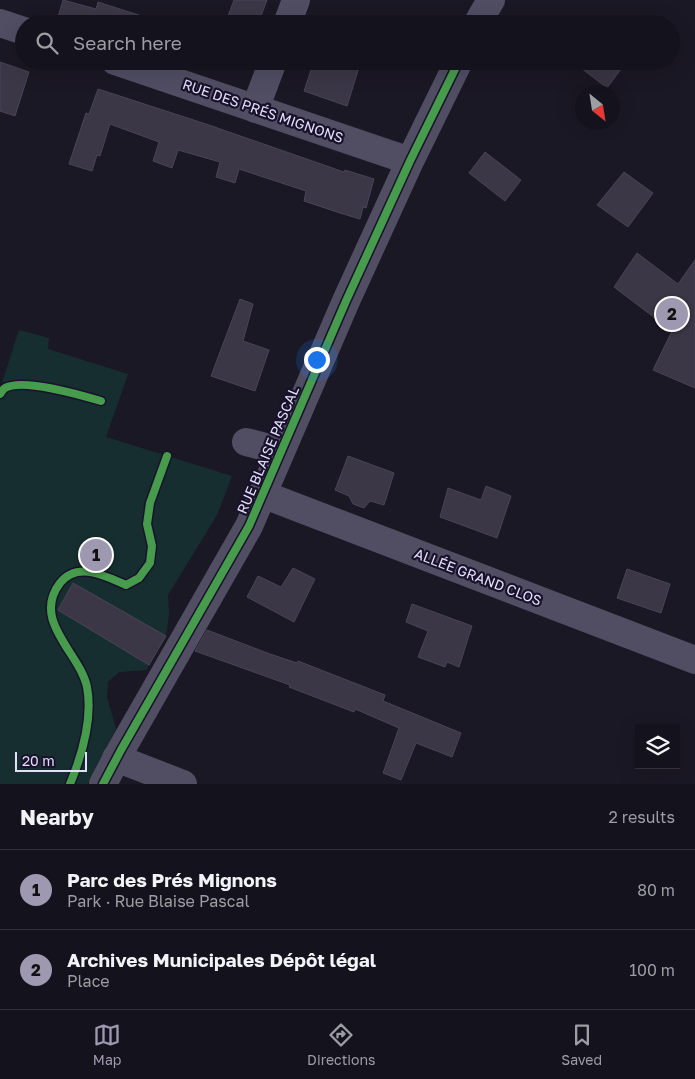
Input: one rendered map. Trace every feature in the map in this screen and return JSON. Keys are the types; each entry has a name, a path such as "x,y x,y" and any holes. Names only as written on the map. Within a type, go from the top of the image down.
{"street":[{"path":"290,15 296,0"},
{"path":"482,15 491,0"},
{"path":"0,22 15,27"},
{"name":"RUE DES PRÉS MIGNONS","path":"142,70 410,161"},
{"path":"255,108 270,70"},
{"name":"RUE BLAISE PASCAL","path":"103,784 249,526 346,301 410,161 455,70"},
{"path":"246,442 281,451"},
{"name":"ALLÉE GRAND CLOS","path":"262,494 695,660"},
{"path":"116,758 183,784"}],"path":[{"path":"0,394 4,389 17,385 53,388 101,401"},
{"path":"70,784 88,721 87,687 73,657 53,623 52,603 58,587 67,575 82,571 103,576 126,585 139,578 150,563 152,546 147,524 150,503 167,456"}],"green space":[{"path":"19,330 49,338 48,349 128,374 106,437 232,476 217,515 168,595 169,615 166,636 146,670 119,672 108,682 107,697 116,729 88,784 0,784 0,389"}],"building":[{"path":"63,0 96,9 98,2 138,15 59,15"},
{"path":"234,0 267,0 261,15 228,15"},
{"path":"0,62 15,67 15,70 29,72 15,116 0,111"},
{"path":"311,70 358,70 347,106 304,91"},
{"path":"584,70 620,70 609,85 603,85"},
{"path":"98,89 344,172 345,170 374,179 366,208 363,207 360,219 340,213 304,201 306,191 239,169 235,183 216,177 220,162 178,150 172,168 153,161 159,142 110,124 100,156 97,155 92,171 69,164 86,113 89,114"},
{"path":"485,152 521,180 505,201 469,173"},
{"path":"624,172 653,193 628,227 597,205"},
{"path":"637,253 678,284 695,260 695,388 653,370 672,331 614,287"},
{"path":"240,299 253,304 243,341 269,350 255,391 211,376"},
{"path":"348,456 394,473 384,505 370,501 364,508 353,504 349,496 335,490"},
{"path":"486,486 511,496 497,538 440,517 448,488 481,500"},
{"path":"293,568 315,579 294,622 247,597 258,576 281,587"},
{"path":"627,569 670,584 661,613 617,598"},
{"path":"73,583 166,636 149,665 58,610"},
{"path":"412,604 472,626 459,667 447,662 445,667 418,657 428,631 406,622"},
{"path":"207,630 270,654 297,663 298,661 385,695 383,701 461,733 452,757 416,743 401,780 383,773 399,728 355,709 354,712 289,687 290,685 195,651"}],"cycle path":[{"path":"103,784 249,526 346,301 410,161 455,70"},
{"path":"0,394 5,388 13,385 24,385 52,388 101,401"},
{"path":"70,784 79,761 85,737 89,712 87,687 83,674 54,624 51,610 53,597 60,583 67,576 75,573 92,572 126,585 139,578 150,563 152,546 147,524 150,503 167,456"}],"place":[{"name":"Archives Municipales Dépôt légal","path":"672,314"},
{"name":"Parc des Prés Mignons","path":"96,555"}]}
